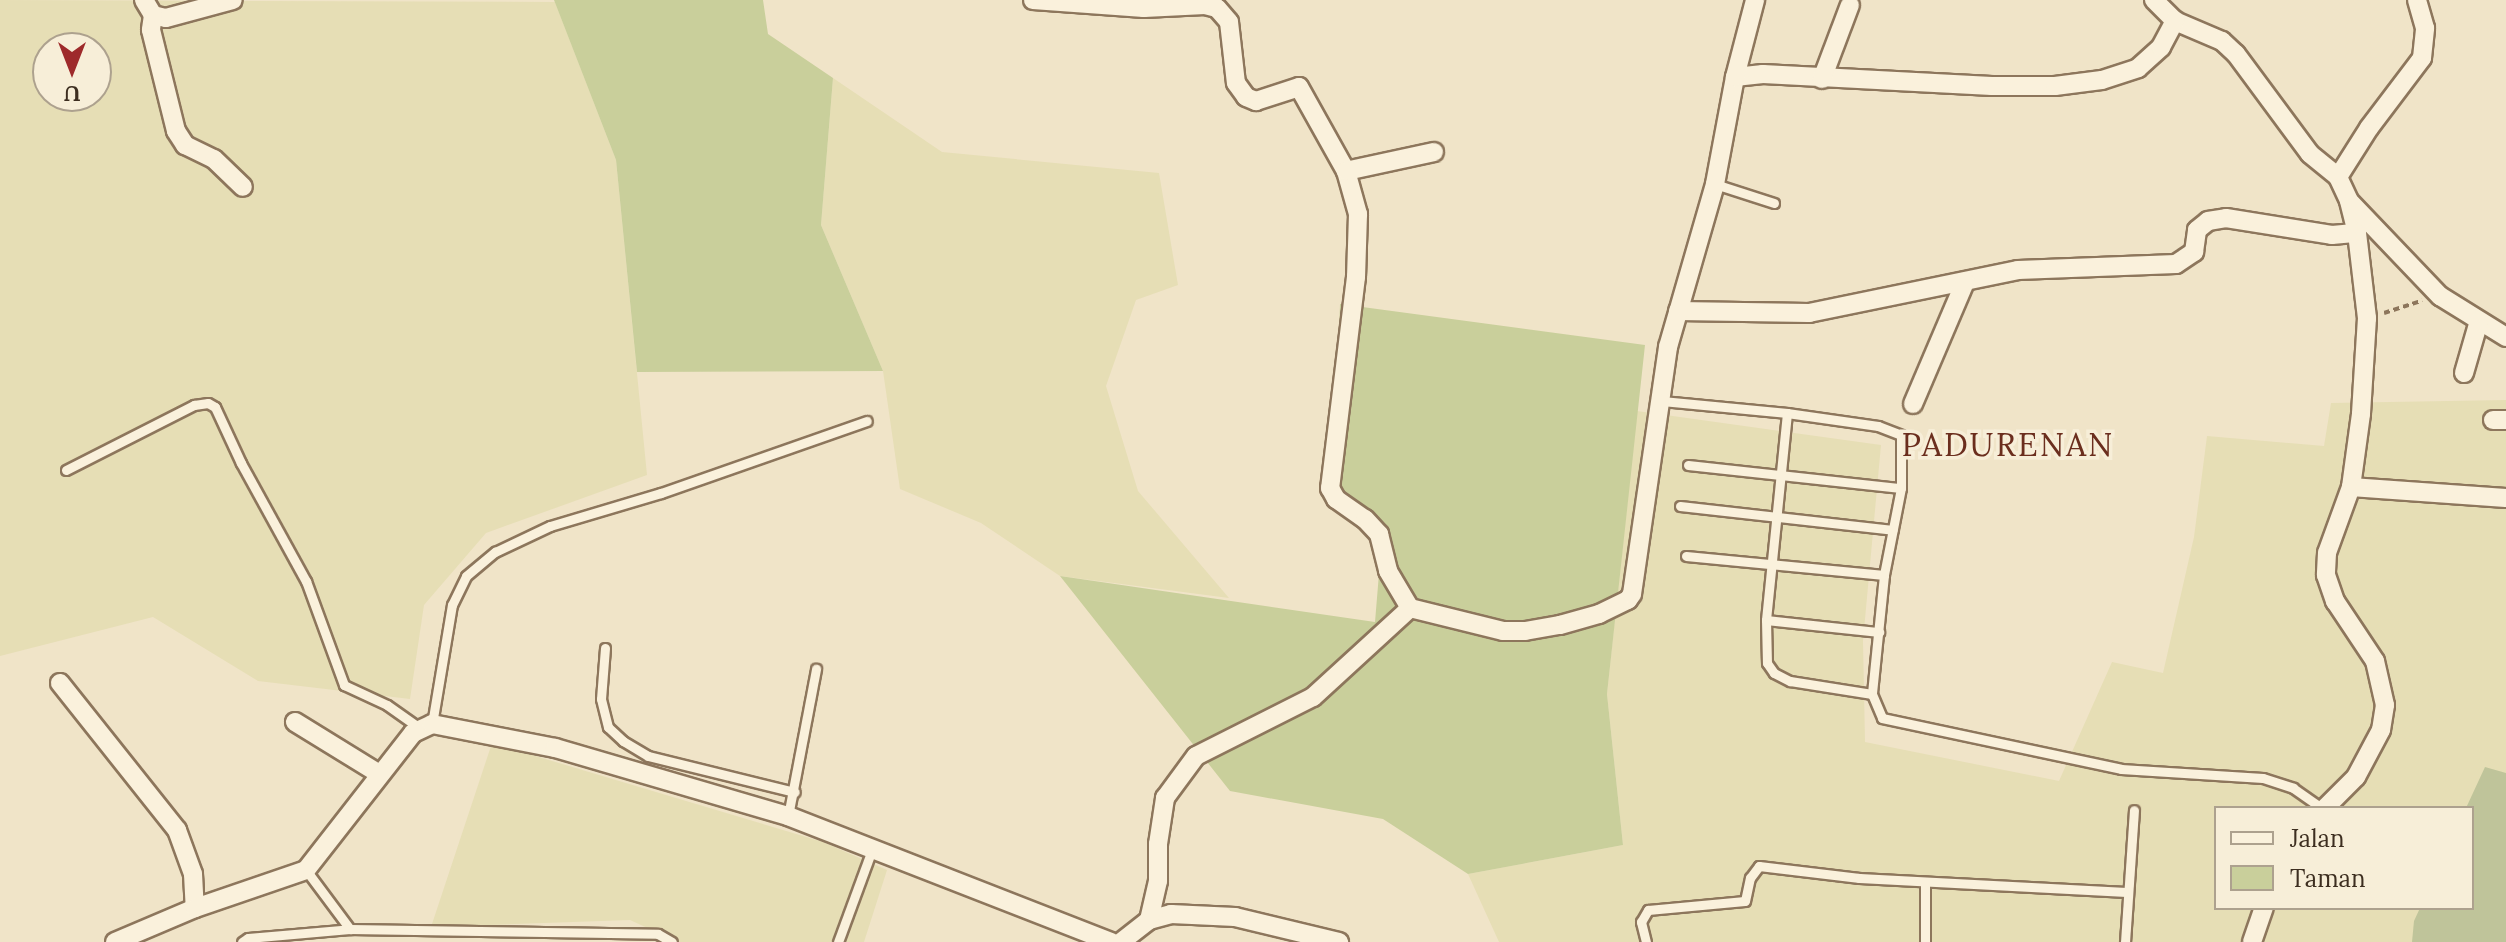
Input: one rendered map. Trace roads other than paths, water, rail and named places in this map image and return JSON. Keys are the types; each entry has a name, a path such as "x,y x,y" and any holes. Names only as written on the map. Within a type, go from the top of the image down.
{"street":[{"path":"233,0 175,16 148,7 176,131 185,145 214,159 243,187"},
{"path":"1033,0 1144,8 1219,4 1229,22 1234,74 1240,91 1253,101 1299,87 1346,171 1358,214 1356,277 1330,488 1336,499 1365,519 1379,534 1388,571 1410,608 1503,631 1560,625 1628,600 1632,594 1668,347 1715,184 1735,77 1755,0"},
{"path":"2154,0 2175,21 2222,41 2310,154 2338,177 2349,201 2357,233 2367,318 2361,414 2351,487 2327,553 2326,575 2335,601 2375,661 2384,690 2384,718 2356,777 2325,806"},
{"path":"2338,177 2369,128 2422,58 2425,28 2417,0"},
{"path":"1822,79 1850,5"},
{"path":"1735,77 1763,74 1992,86 2055,86 2102,80 2138,68 2161,47 2175,21"},
{"path":"1346,171 1434,152"},
{"path":"2349,201 2440,296 2506,337"},
{"path":"1678,311 1809,313 2018,270 2176,264 2194,252 2197,230 2208,221 2226,218 2332,235 2357,233"},
{"path":"1913,404 1965,282"},
{"path":"2464,373 2479,321"},
{"path":"2351,487 2506,498"},
{"path":"1149,920 1158,881 1158,844 1165,798 1196,756 1313,697 1410,608"},
{"path":"60,683 177,830 193,874 195,908"},
{"path":"295,722 378,773"},
{"path":"115,942 195,908 306,870 378,773 413,733 426,727 555,748 788,816 1111,942"},
{"path":"2252,942 2263,910"},
{"path":"1121,942 1149,920 1171,914 1235,917 1339,942"}],"lane":[{"path":"1715,184 1774,203"},
{"path":"1662,401 1787,413 1878,426 1901,435 1901,488 1884,575 1872,694 1882,718 2121,769 2263,778 2293,788 2320,806"},
{"path":"66,470 194,405 208,403 215,407 241,463 306,581 344,685 426,727 452,605 466,576 495,552 550,526 661,493 867,421"},
{"path":"1787,413 1766,620 1764,649 1767,663 1774,673 1790,681 1872,694"},
{"path":"1688,465 1901,488"},
{"path":"1680,506 1893,530"},
{"path":"1686,556 1884,575"},
{"path":"1766,620 1879,632"},
{"path":"605,648 601,699 608,727 623,741 648,756 795,792"},
{"path":"788,816 816,669"},
{"path":"2125,942 2134,810"},
{"path":"838,942 873,847"},
{"path":"1646,942 1641,922 1648,910 1659,906 1745,901 1750,878 1759,866 1925,883 2127,892"},
{"path":"306,870 350,929"},
{"path":"1925,883 1925,942"},
{"path":"242,942 248,938 350,929 658,934 672,942"}],"district":[{"name":"PADURENAN","path":"2008,445"}]}
